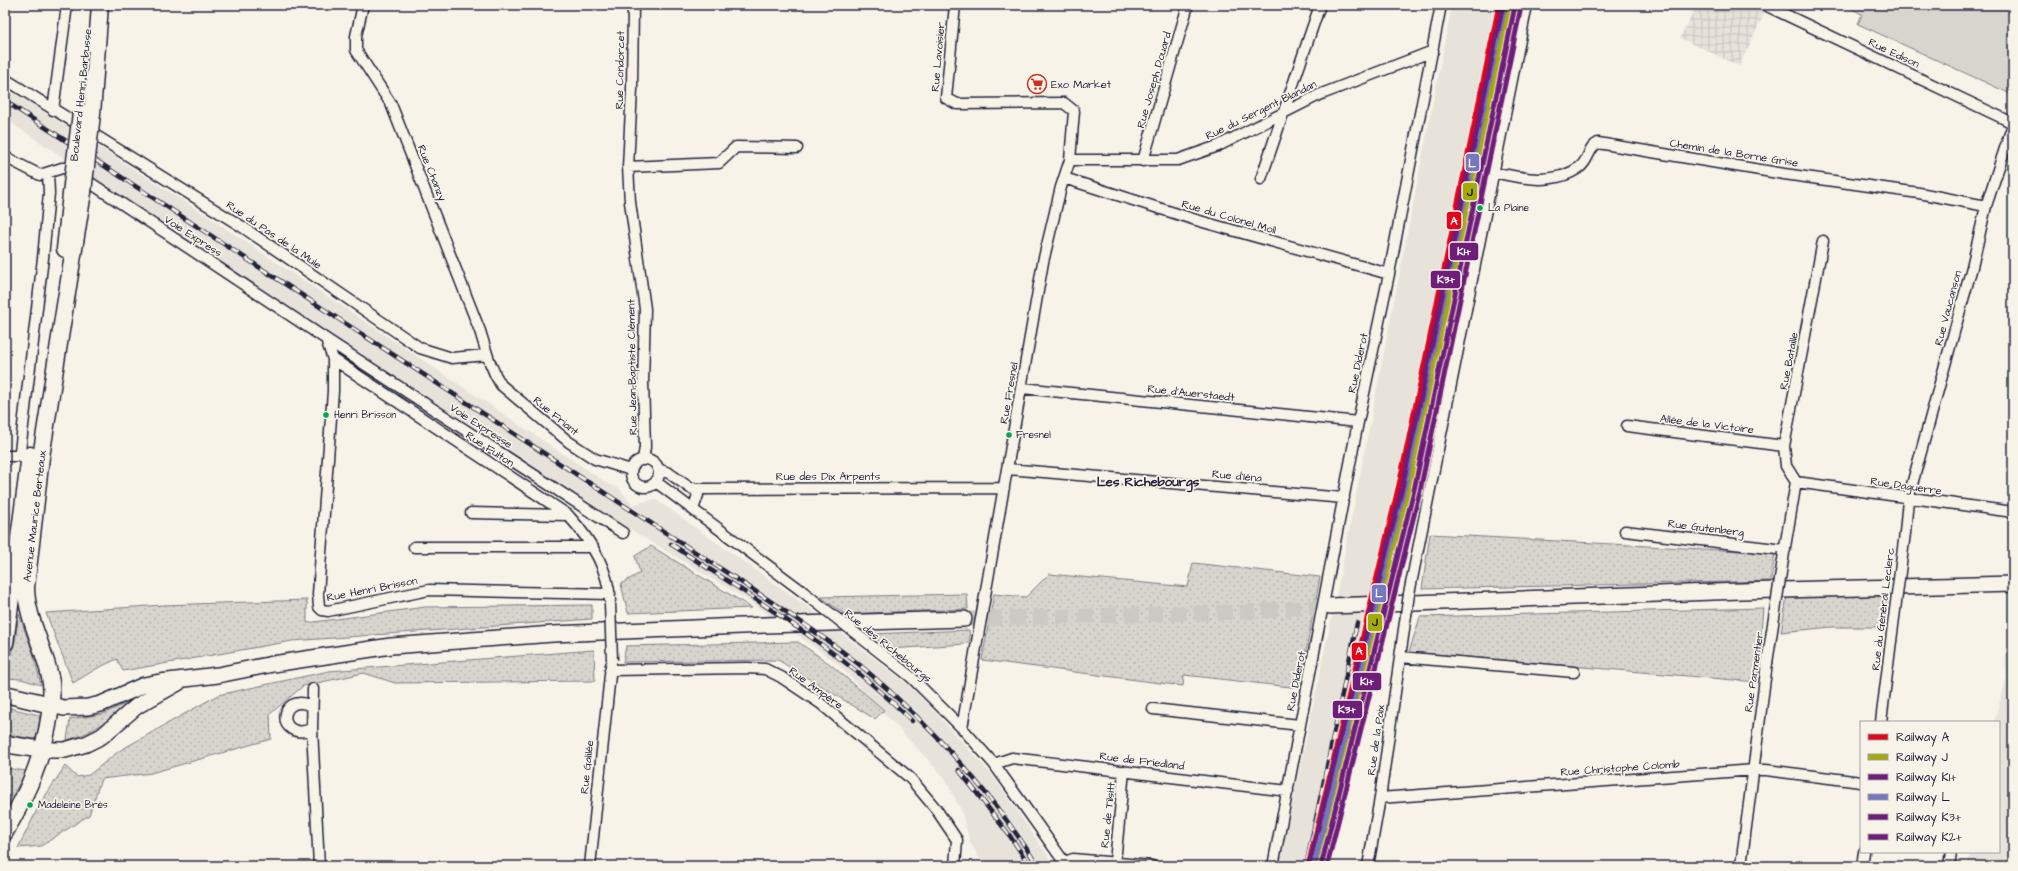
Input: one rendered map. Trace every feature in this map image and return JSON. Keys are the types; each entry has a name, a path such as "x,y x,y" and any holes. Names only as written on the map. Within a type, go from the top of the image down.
{"main road":[{"name":"Boulevard Henri Barbusse","path":"86,113 89,5"},
{"name":"Boulevard Henri Barbusse","path":"78,188 100,5"},
{"name":"Avenue Maurice Berteaux","path":"5,643 25,454 58,306 78,188"},
{"name":"Avenue Maurice Berteaux","path":"5,832 28,789 43,750 51,705 51,678 28,607 26,587 41,458 78,188"},
{"path":"1330,606 1741,591 2013,584"},
{"path":"5,694 64,708 88,707 101,704 144,685 391,646 503,636 765,625 964,619"},
{"path":"5,744 43,750 65,750 86,744 102,736 137,706 182,680"}],"street":[{"path":"53,110 68,5"},
{"name":"Rue Chanzy","path":"363,5 356,36 356,50 391,104 480,331 486,356"},
{"name":"Rue Condorcet","path":"628,167 633,5"},
{"name":"Rue Lavoisier","path":"954,5 946,98 957,104 1064,103 1074,111"},
{"name":"Rue Joseph Douard","path":"1143,161 1188,5"},
{"path":"1261,179 1320,5"},
{"name":"Rue Diderot","path":"1273,866 1358,422 1390,274 1441,5"},
{"name":"Rue de la Paix","path":"1368,866 1380,798 1409,594 1527,5"},
{"name":"Rue Edison","path":"1765,5 2013,124"},
{"name":"Rue du Sergent Blandan","path":"1070,160 1178,160 1218,146 1319,95 1433,51"},
{"name":"Rue du Pas de la Mule","path":"5,79 241,226 420,348 452,358 486,356"},
{"name":"Rue Fresnel","path":"962,728 1043,262 1070,160 1074,111"},
{"name":"Rue Vaucanson","path":"1908,499 1972,267 1986,206 2013,124"},
{"name":"Chemin de la Borne Grise","path":"1493,172 1532,179 1558,177 1581,166 1592,146 1598,143 1784,174 1919,193 1986,206"},
{"path":"628,167 719,163 736,147 797,148"},
{"path":"5,156 40,175 48,173"},
{"name":"Rue Jean-Baptiste Clément","path":"628,167 630,202 645,309 643,382 645,447 643,460"},
{"name":"Voie Express","path":"48,173 62,168 68,168 325,337"},
{"name":"Avenue Maurice Berteaux","path":"25,454 50,193 48,173"},
{"name":"Rue du Colonel Moll","path":"1064,178 1196,220 1390,274"},
{"name":"Rue Bataille","path":"1796,482 1786,466 1784,446 1823,241"},
{"name":"Rue Henri Brisson","path":"325,337 333,360 330,446 318,594 319,607 322,610 328,611 429,590 610,594"},
{"name":"Voie Expresse","path":"325,337 623,533"},
{"name":"Rue Friant","path":"486,356 501,385 569,442 595,459 631,470"},
{"name":"Rue Fulton","path":"333,360 568,515 584,533 593,547 607,583 610,594 610,604"},
{"name":"Rue d'Auerstaedt","path":"1022,388 1358,422"},
{"name":"Allée de la Victoire","path":"1627,426 1784,446"},
{"path":"5,456 25,454"},
{"path":"643,460 652,462 658,469 658,478 656,482 649,487 637,485 632,478 631,470 636,463 643,460"},
{"name":"Rue des Dix Arpents","path":"658,469 669,473 690,488 1004,488"},
{"name":"Rue d'Iéna","path":"1008,469 1344,498"},
{"name":"Rue des Richebourgs","path":"656,482 802,591 911,678 962,728 994,764 1066,864"},
{"name":"Rue Daguerre","path":"1796,482 1908,499 2013,512"},
{"name":"Rue Parmentier","path":"1740,866 1754,770 1767,663 1796,482"},
{"path":"693,509 698,495 694,488"},
{"name":"Rue du Général Leclerc","path":"1881,721 1908,499"},
{"path":"471,513 568,515"},
{"name":"Rue Gutenberg","path":"1625,531 1784,551"},
{"path":"414,547 593,547"},
{"name":"Rue Galilée","path":"590,866 611,665 610,604"},
{"path":"1400,657 1574,672"},
{"name":"Rue Ampère","path":"611,665 765,669 781,676 820,703 910,778 936,809 957,840 955,866"},
{"path":"313,689 312,729 319,866"},
{"path":"312,706 302,702 292,704 286,712 285,717 288,726 295,732 304,732 312,729"},
{"name":"Rue Diderot","path":"1153,709 1300,726"},
{"name":"Rue de Friedland","path":"994,764 1012,758 1288,790"},
{"name":"Rue Christophe Colomb","path":"1380,798 1754,770 1766,770 1860,782"},
{"name":"Rue de Tilsitt","path":"1115,862 1124,771"},
{"path":"1862,866 1864,853"},
{"path":"1949,866 1950,853"},
{"path":"1066,864 1073,859 1152,866"}],"shaded area":[{"path":"1452,5 1512,5 1387,596 1327,866 1279,866 1336,597"},
{"path":"1697,5 1750,5 1765,12 1739,66 1680,38"},
{"path":"1844,5 2013,5 2013,95 1858,24 1862,14"},
{"path":"5,87 201,212 608,484 619,488 632,505 655,499 805,605 914,689 993,776 1055,866 984,866 970,842 961,810 944,777 837,663 744,598 628,528 376,365 5,119"},
{"path":"1430,534 1775,553 1771,581 1422,589"},
{"path":"651,546 752,608 628,613 621,584 640,573 635,556"},
{"path":"1193,563 1320,577 1299,688 1184,675 1183,686 982,660 994,594 1026,597 1049,574 1188,587"},
{"path":"967,594 968,609 844,614 821,597"},
{"path":"1888,596 1882,627 1832,627 1781,632 1787,597"},
{"path":"307,600 307,623 425,607 592,605 592,619 292,641 123,671 117,659 96,669 73,683 46,613 164,605"},
{"path":"1763,608 1757,682 1409,652 1420,617"},
{"path":"19,614 34,656 41,685 21,679 5,678 5,671 15,642"},
{"path":"969,630 970,640 965,644 890,649 870,634"},
{"path":"798,642 830,664 884,710 875,719 778,660 623,662 626,646"},
{"path":"2013,648 2013,866 1968,866 1970,853 2000,853 2000,721 1994,721 2007,677 2004,656"},
{"path":"594,650 595,681 395,683 364,673 303,686 270,714 271,739 151,773 101,779 89,815 41,846 18,848 40,804 65,766 77,777 89,775 119,751 218,695 329,671"},
{"path":"142,696 97,727 78,737 67,740 70,719 103,714"},
{"path":"5,707 39,715 40,718 37,737 34,739 5,734"},
{"path":"5,768 26,771 5,810"}],"tunnel":[{"path":"964,619 1245,612 1330,606"}],"railway":[{"path":"5,101 764,597 837,648 861,666 911,711 957,759 1000,811 1038,866"},
{"path":"671,544 765,605 826,648 885,695 912,721"},
{"path":"1306,866 1357,623"},
{"path":"959,770 1010,836 1030,866"}],"rail line":[{"name":"A","path":"1308,866 1400,480 1499,5"},
{"name":"K3+","path":"1309,865 1402,488 1503,5"},
{"name":"J","path":"1315,866 1408,489 1509,5"},
{"name":"L","path":"1314,866 1406,481 1505,6"},
{"name":"K1+","path":"1321,866 1414,490 1515,6"},
{"name":"K2+","path":"1327,866 1420,491 1521,7"}],"place":[{"name":"Exo Market","path":"1037,84"},
{"name":"La Plaine","path":"1480,208"},
{"name":"Henri Brisson","path":"326,415"},
{"name":"Fresnel","path":"1009,435"},
{"name":"Madeleine Brès","path":"30,805"}],"district":[{"name":"Les Richebourgs","path":"1148,482"}]}
